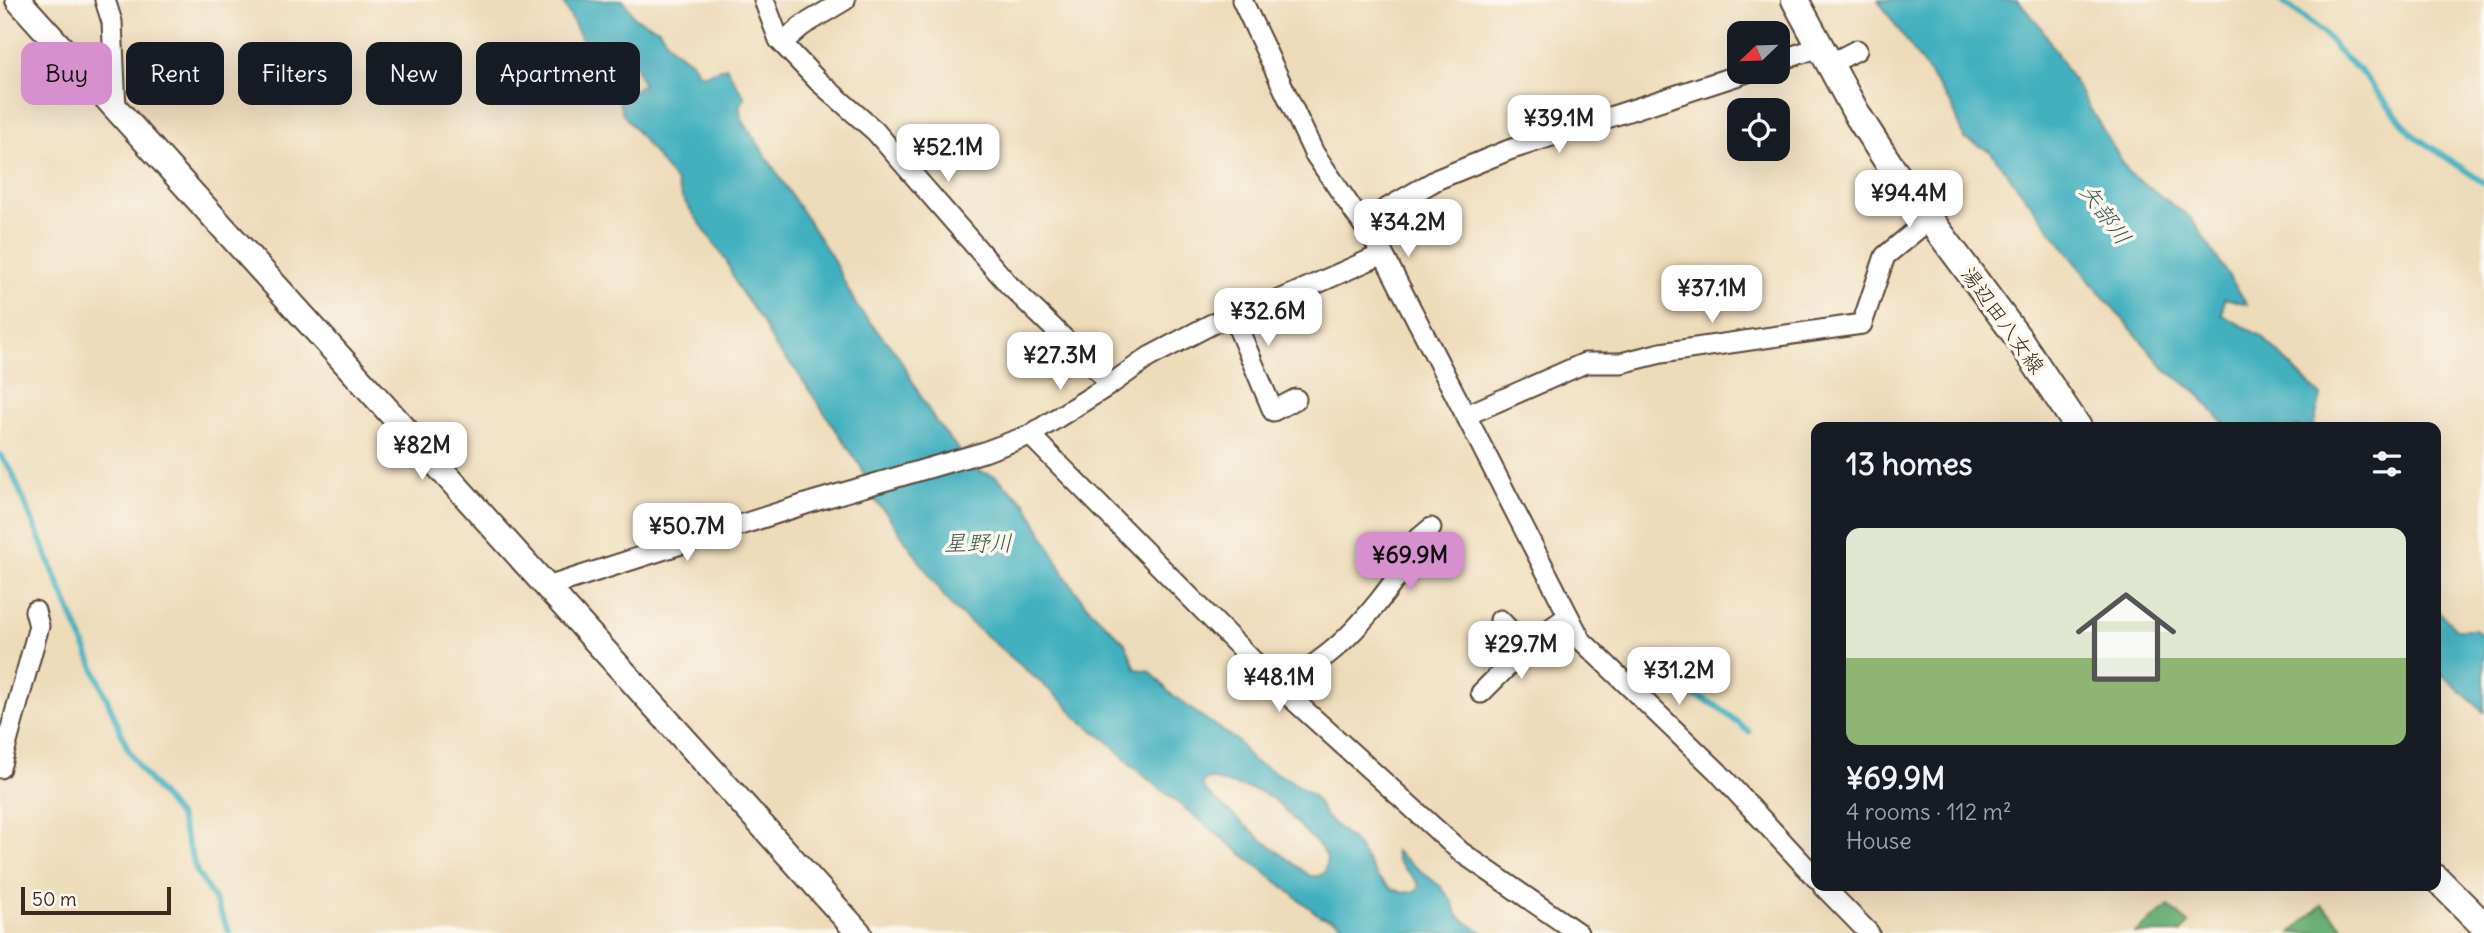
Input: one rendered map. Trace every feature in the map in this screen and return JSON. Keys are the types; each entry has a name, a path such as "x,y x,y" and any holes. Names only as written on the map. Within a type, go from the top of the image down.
{"main road":[{"name":"湯辺田八女線","path":"1795,0 1858,116 1893,170 2019,339 2075,422"},
{"path":"2441,883 2484,926"}],"street":[{"path":"18,0 859,933"},
{"path":"105,0 112,22 116,109"},
{"path":"764,0 779,40 818,81 876,131 1009,285 1111,384"},
{"path":"782,43 802,26 845,0"},
{"path":"1242,0 1314,153 1383,254 1581,640 1719,773 1811,873"},
{"path":"1790,60 1857,50"},
{"path":"1363,222 1438,180 1509,149 1727,79"},
{"path":"1466,415 1585,363 1621,363 1661,353 1862,324 1885,256 1930,219"},
{"path":"547,587 815,501 984,452 1030,435 1149,357 1212,324 1284,298 1383,254"},
{"path":"1233,316 1273,411 1296,399"},
{"path":"1030,435 1278,686 1461,852 1578,933"},
{"path":"1278,686 1321,659 1356,626 1406,565 1432,528 1399,555"},
{"path":"0,768 39,626 36,611"},
{"path":"1481,693 1533,641 1568,616"},
{"path":"1500,620 1520,641 1533,641"},
{"path":"1828,891 1869,933"}],"green space":[{"path":"2322,905 2349,933 2291,933"},
{"path":"2169,906 2189,924 2180,933 2135,933"}],"water":[{"name":"星野川","path":"562,0 623,0 635,18 659,29 671,47 694,64 697,72 704,75 726,67 745,98 739,107 743,121 831,256 857,307 897,354 935,421 975,470 995,476 1026,504 1067,579 1086,605 1125,643 1136,669 1150,671 1170,693 1237,741 1252,761 1290,780 1313,796 1327,818 1356,844 1378,878 1392,889 1404,893 1415,891 1419,886 1398,862 1395,851 1441,887 1452,901 1458,916 1483,933 1354,933 1335,920 1320,916 1133,767 1111,744 1075,716 1066,704 951,606 887,514 871,496 861,467 795,369 775,347 763,323 737,286 727,262 683,199 676,182 623,114 620,105 640,105 640,86 643,84 640,76 640,42 583,42","holes":["1210,779 1259,791 1276,801 1327,857 1325,872 1319,876 1310,876 1261,839 1205,791 1202,784 1204,780"]},
{"name":"矢部川","path":"1878,0 2018,0 2041,27 2129,173 2191,218 2247,304 2224,298 2222,315 2261,336 2321,396 2314,422 2223,422 2196,391 2168,372 2090,281 1990,151 1965,139 1952,106"},
{"path":"2441,614 2456,629 2474,629 2484,636 2484,712 2441,673"}],"waterway":[{"path":"2280,0 2333,43 2336,50 2359,70 2413,135 2484,183"},
{"path":"0,455 11,470 128,749 141,770 179,817 197,872 230,933"},
{"path":"1651,691 1683,694 1705,700 1749,732"}]}
